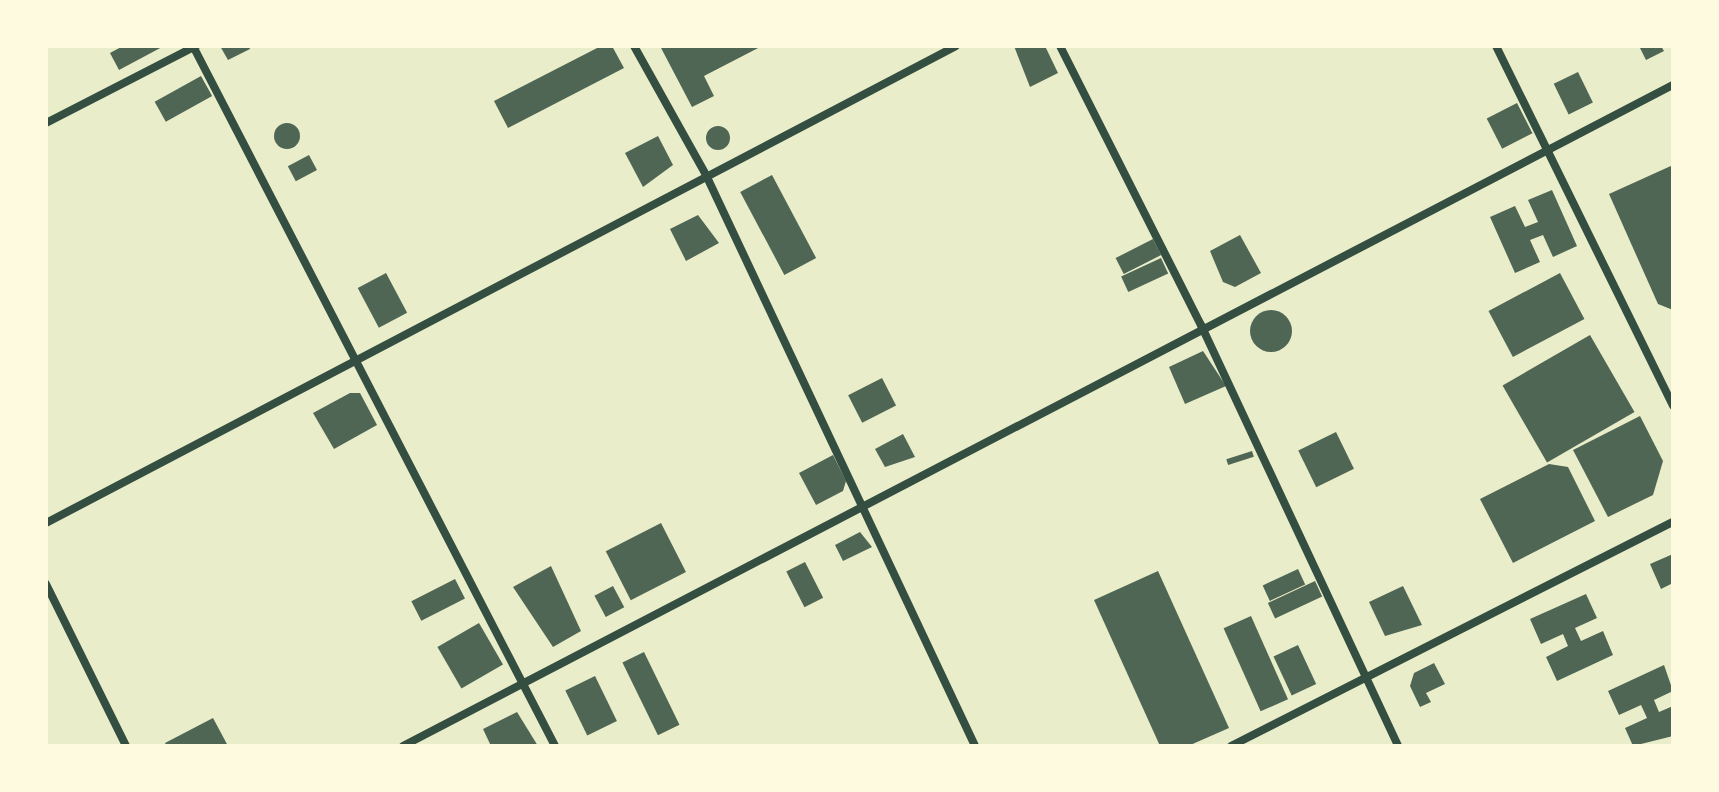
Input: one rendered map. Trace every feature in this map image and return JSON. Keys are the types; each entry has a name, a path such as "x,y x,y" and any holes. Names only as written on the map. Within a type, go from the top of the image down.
{"street":[{"path":"46,123 194,46 358,358 555,746"},
{"path":"634,46 706,175 865,504 975,746"},
{"path":"46,523 956,46"},
{"path":"1060,46 1201,325 1398,746"},
{"path":"1496,46 1549,145 1673,406"},
{"path":"403,746 526,684 1201,325 1549,145 1673,85"},
{"path":"1231,746 1673,522"},
{"path":"46,584 126,746"}],"building":[{"path":"123,46 164,46 119,70 110,53"},
{"path":"220,46 249,46 250,49 228,60"},
{"path":"601,46 612,46 624,68 508,128 494,101"},
{"path":"660,46 762,46 704,76 714,96 692,107"},
{"path":"1014,46 1045,46 1058,73 1030,87"},
{"path":"1639,46 1661,46 1664,51 1646,60"},
{"path":"1578,72 1593,103 1569,114 1554,84"},
{"path":"201,76 212,96 166,122 155,102"},
{"path":"1517,103 1532,133 1502,149 1487,118"},
{"path":"287,123 296,127 300,136 296,145 287,149 278,145 274,136 278,127"},
{"path":"718,126 729,133 730,138 723,149 718,150 707,143 706,138 713,127"},
{"path":"658,136 673,165 643,187 625,153"},
{"path":"309,155 317,170 296,181 288,166"},
{"path":"1673,165 1673,310 1658,304 1609,194"},
{"path":"772,175 816,258 784,275 740,192"},
{"path":"1552,190 1577,246 1553,257 1543,235 1530,240 1540,262 1515,273 1490,217 1515,206 1525,227 1538,222 1528,200"},
{"path":"698,215 719,243 686,261 670,229"},
{"path":"1240,235 1261,273 1235,287 1223,282 1210,251"},
{"path":"1153,239 1161,255 1124,274 1116,258"},
{"path":"1161,258 1168,273 1128,292 1121,277"},
{"path":"386,273 407,313 379,328 358,288"},
{"path":"1560,273 1584,319 1513,357 1488,311"},
{"path":"1271,310 1286,316 1292,331 1286,346 1271,352 1256,346 1250,331 1256,316"},
{"path":"1590,335 1634,412 1547,463 1503,386"},
{"path":"1203,351 1226,386 1185,404 1169,367"},
{"path":"882,378 896,406 862,423 848,395"},
{"path":"350,393 360,393 377,425 334,449 313,413"},
{"path":"1640,416 1663,461 1653,495 1608,517 1573,450"},
{"path":"1336,432 1354,469 1316,487 1298,450"},
{"path":"903,434 915,457 885,467 875,449"},
{"path":"1252,451 1254,457 1228,465 1226,459"},
{"path":"833,455 846,481 843,491 816,505 799,473"},
{"path":"1549,464 1568,467 1595,521 1513,563 1480,499"},
{"path":"661,523 686,572 631,600 606,551"},
{"path":"860,532 872,547 843,561 835,545"},
{"path":"1673,554 1673,583 1661,589 1650,564"},
{"path":"805,562 823,598 804,607 786,572"},
{"path":"551,566 581,631 553,647 513,587"},
{"path":"1298,569 1305,584 1270,601 1263,585"},
{"path":"1158,571 1229,728 1188,746 1160,746 1094,600"},
{"path":"455,579 465,599 421,621 411,601"},
{"path":"1315,581 1322,596 1275,618 1268,603"},
{"path":"613,586 624,607 606,617 594,596"},
{"path":"1403,586 1422,625 1385,636 1369,602"},
{"path":"1586,594 1597,618 1575,628 1581,641 1603,631 1613,655 1557,681 1546,657 1568,646 1563,634 1541,644 1530,619"},
{"path":"1251,616 1288,699 1261,711 1224,628"},
{"path":"479,623 503,665 461,689 437,647"},
{"path":"1298,645 1316,684 1292,695 1274,656"},
{"path":"644,652 680,725 658,735 622,663"},
{"path":"1434,663 1445,684 1426,693 1431,702 1420,707 1410,686 1414,673"},
{"path":"1664,665 1673,691 1654,700 1659,712 1673,706 1673,736 1633,746 1625,728 1647,718 1641,705 1619,715 1608,691"},
{"path":"595,676 617,721 587,735 565,690"},
{"path":"517,712 538,746 491,746 483,729"},
{"path":"213,718 228,746 167,746 165,743"}]}
